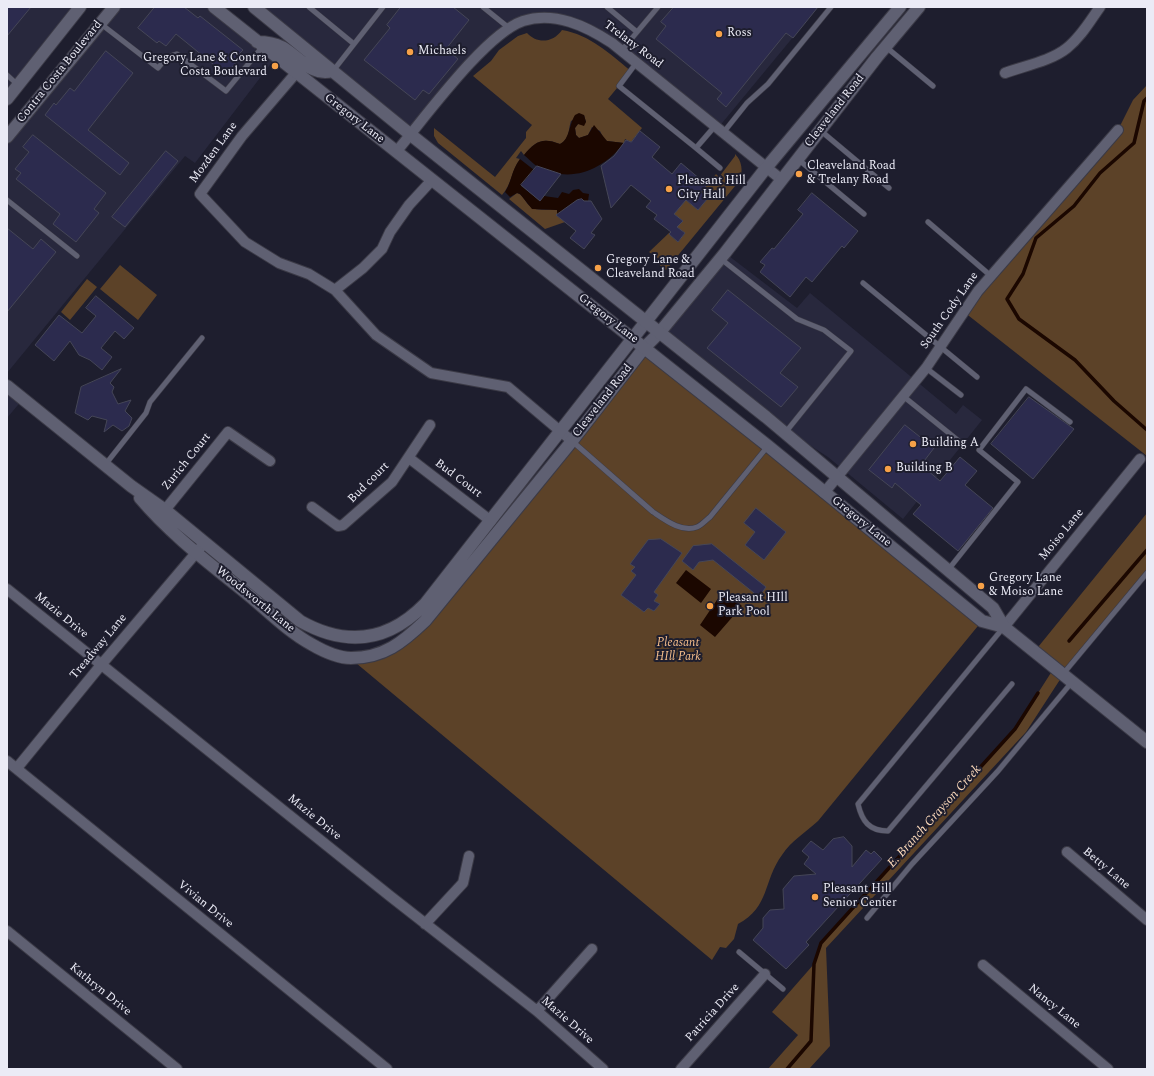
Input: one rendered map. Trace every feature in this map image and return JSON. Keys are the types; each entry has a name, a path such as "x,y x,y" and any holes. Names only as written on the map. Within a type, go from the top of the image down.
{"main road":[{"name":"Contra Costa Boulevard","path":"7,99 80,7"},
{"name":"Contra Costa Boulevard","path":"7,137 114,7"},
{"name":"Gregory Lane","path":"214,7 296,74 768,446 982,621 1004,627"},
{"name":"Gregory Lane","path":"254,7 411,135 785,432 993,608 1004,627 1147,742"},
{"name":"Cleaveland Road","path":"404,623 425,604 766,168 899,7"},
{"name":"Cleaveland Road","path":"403,642 425,621 572,441 644,348 660,332 720,258 919,7"},
{"path":"260,44 272,43 283,48 308,66 318,71 326,73 332,71"},
{"name":"Woodsworth Lane","path":"7,387 130,486 165,510 200,548 310,643 336,656 350,658 368,657 381,653 403,642"},
{"name":"Woodsworth Lane","path":"130,486 156,517 300,622 317,630 336,636 351,638 382,634 404,623"},
{"path":"350,658 351,638"}],"street":[{"path":"1005,73 1047,58 1067,48 1081,33 1100,7"},
{"name":"Trelany Road","path":"396,152 470,64 509,28 524,21 542,18 558,19 590,29 622,50 782,180"},
{"name":"Mozden Lane","path":"296,74 242,136 200,194 245,242 279,263 309,274 335,290 376,335 431,373 508,387 572,441"},
{"name":"South Cody Lane","path":"824,493 926,368 978,291 1118,130"},
{"path":"335,290 382,249 390,232 409,205 432,180"},
{"name":"Bud court","path":"312,508 338,526 343,525 392,482 430,425"},
{"name":"Zurich Court","path":"165,510 228,432 270,461"},
{"name":"Bud Court","path":"409,458 491,520"},
{"name":"Moiso Lane","path":"1004,627 1140,459"},
{"name":"Treadway Lane","path":"17,768 101,665 200,548"},
{"name":"Mazie Drive","path":"7,589 425,924 537,1011 603,1069"},
{"name":"Vivian Drive","path":"7,761 387,1069"},
{"name":"Betty Lane","path":"1067,852 1147,920"},
{"path":"425,924 462,883 469,856"},
{"name":"Kathryn Drive","path":"7,931 177,1069"},
{"path":"537,1011 592,949"},
{"name":"Nancy Lane","path":"983,965 1108,1069"},
{"name":"Patricia Drive","path":"681,1069 765,974"}],"lane":[{"path":"309,7 354,44"},
{"path":"332,71 383,7"},
{"path":"483,7 509,28"},
{"path":"607,7 637,32"},
{"path":"622,50 658,7"},
{"path":"696,148 768,84 831,7"},
{"path":"100,23 158,68 167,57 177,54 226,91 260,44"},
{"path":"886,47 933,86"},
{"path":"637,62 619,86 720,168"},
{"path":"7,75 19,85"},
{"path":"820,130 889,188"},
{"path":"798,159 864,214"},
{"path":"7,200 77,256"},
{"path":"928,222 991,276"},
{"path":"720,258 797,319 824,330 851,351 785,432"},
{"path":"863,283 977,377"},
{"path":"105,465 146,413 150,402 202,338"},
{"path":"926,368 961,395"},
{"path":"948,570 1018,482 979,450 1026,389 1070,422"},
{"path":"902,396 960,442"},
{"path":"572,441 653,512 668,522 688,529 698,527 710,517 768,446"},
{"path":"867,918 912,864 998,771 1147,573"},
{"path":"1004,627 858,804 861,818 870,827 879,831 888,831 1012,684"},
{"path":"739,952 783,990"}],"shaded area":[{"path":"7,7 80,7 7,99"},
{"path":"114,7 214,7 276,57 195,163 185,156 7,373 7,137"},
{"path":"254,7 818,7 718,128 622,50 558,19 509,28 411,135"},
{"path":"579,113 584,115 586,122 584,126 578,124 575,128 576,135 579,138 588,135 594,125 607,141 624,143 606,161 586,172 562,174 550,172 538,167 524,155 532,146 540,142 549,141 560,144 563,142 568,135 575,115"},
{"path":"520,159 534,170 521,186 540,201 544,196 558,198 562,192 569,194 573,190 579,189 583,193 589,194 588,201 577,200 557,216 557,210 532,209 520,194 517,193 510,197 505,192"},
{"path":"725,253 797,308 810,293 956,414 963,405 982,420 903,519 828,457 766,417 660,332"},
{"path":"7,386 23,399 7,418"},
{"path":"686,570 711,589 701,603 676,583"},
{"path":"723,591 742,606 715,637 700,625"}],"green space":[{"path":"562,30 572,32 590,40 607,51 631,71 608,99 642,128 631,142 625,139 624,143 607,141 604,139 600,131 592,127 588,135 579,138 576,135 575,128 578,124 586,122 584,115 571,121 566,140 560,144 544,141 532,146 524,155 521,151 516,158 520,159 508,186 502,195 438,143 434,136 434,128 495,177 526,138 526,132 532,125 473,76 491,61 499,50 518,36 527,33 535,39 550,40"},
{"path":"1147,85 1147,456 964,312 1118,130 1133,100"},
{"path":"735,154 741,166 740,180 666,270 657,263 660,260 649,252 670,232 669,234 678,242 685,233 677,227 683,221 674,214 679,208 682,197 698,210 708,198 701,192 716,174 719,177"},
{"path":"517,193 521,195 531,207 540,210 557,210 557,216 565,222 545,229 509,199"},
{"path":"120,265 157,295 138,320 100,289"},
{"path":"87,279 97,287 70,320 61,312"},
{"name":"Pleasant HIll Park","path":"644,348 982,621 818,821 794,841 786,850 776,865 761,902 756,910 738,924 734,939 726,948 720,947 712,960 350,658 403,642"},
{"path":"1147,513 1147,571 1063,675 1026,732 826,948 830,1046 809,1069 768,1069 798,1035 772,1012 814,964 821,943 1015,729 1054,668 1034,652"}],"building":[{"path":"7,7 31,7 7,36"},
{"path":"155,7 184,7 198,18 200,16 243,50 239,54 241,56 230,70 228,68 224,73 176,34 166,46 159,41 157,43 138,28"},
{"name":"Michaels","path":"401,7 453,7 469,20 446,49 458,59 429,94 423,90 415,100 364,60 390,28 387,25"},
{"path":"674,7 818,7 793,38 786,33 726,107 717,99 722,93 656,39 666,26 661,22"},
{"path":"106,51 133,73 88,130 129,163 120,175 45,115 54,103 56,105 70,88 74,91"},
{"name":"Pleasant Hill City Hall","path":"640,131 660,147 652,157 672,174 681,163 707,185 701,192 708,198 698,210 686,200 674,214 683,221 677,227 685,233 678,242 669,234 671,232 654,219 657,215 646,207 651,201 631,185 611,208 601,166 614,156 626,140 631,142"},
{"path":"33,135 106,193 94,209 99,213 76,242 53,224 60,214 16,179 21,173 15,169 29,152 23,147"},
{"path":"166,151 178,161 125,227 112,217"},
{"path":"537,166 561,174 540,201 521,185"},
{"path":"812,193 858,231 844,248 842,246 812,282 806,277 790,297 760,272 765,265 760,262 772,248 774,249 803,214 798,210"},
{"path":"582,199 584,201 591,201 602,219 591,233 595,235 584,249 570,238 576,231 556,215 577,200"},
{"path":"7,228 33,249 41,239 56,252 7,312"},
{"path":"728,290 801,348 780,373 798,387 781,407 707,348 728,323 712,310"},
{"path":"96,296 134,328 124,339 115,331 101,348 112,357 102,370 90,360 79,355 70,341 54,361 35,345 59,315 82,333 96,316 86,308"},
{"path":"121,369 110,383 114,387 112,392 118,404 131,400 125,411 132,418 129,426 122,431 113,425 104,432 107,420 92,416 88,420 75,413 81,387"},
{"path":"1029,397 1074,429 1033,479 991,444"},
{"path":"905,425 934,448 921,465 940,481 960,457 977,471 965,485 993,508 958,551 913,514 921,505 895,483 892,488 869,470"},
{"path":"756,508 786,532 764,560 745,545 755,532 744,523"},
{"path":"661,539 682,553 654,592 658,595 654,601 660,604 654,611 648,608 644,612 621,595 636,575 631,571 635,567 630,564 648,540"},
{"path":"712,544 766,587 759,597 713,560 699,562 693,570 682,561 693,546"},
{"name":"Pleasant Hill Senior Center","path":"844,837 852,846 852,867 866,850 871,854 874,851 882,859 806,942 809,945 786,969 753,940 763,928 763,918 770,910 784,909 783,889 794,876 816,874 804,864 809,857 802,851 811,841 823,850 833,839"}],"waterway":[{"name":"E. Branch Grayson Creek","path":"1147,98 1144,101 1134,143 1100,173 1074,206 1036,238 1023,274 1007,299 1019,319 1075,360 1114,401 1147,430"},
{"name":"E. Branch Grayson Creek","path":"1069,641 1147,550"},
{"name":"E. Branch Grayson Creek","path":"787,1069 811,1041 814,964 821,943 1015,729 1038,693"}],"place":[{"name":"Ross","path":"719,34"},
{"name":"Michaels","path":"410,52"},
{"name":"Gregory Lane & Contra Costa Boulevard","path":"275,66"},
{"name":"Cleaveland Road & Trelany Road","path":"799,174"},
{"name":"Pleasant Hill City Hall","path":"669,189"},
{"name":"Gregory Lane & Cleaveland Road","path":"598,268"},
{"name":"Building A","path":"913,444"},
{"name":"Building B","path":"888,469"},
{"name":"Gregory Lane & Moiso Lane","path":"981,586"},
{"name":"Pleasant HIll Park Pool","path":"710,606"},
{"name":"Pleasant Hill Senior Center","path":"815,897"}]}
